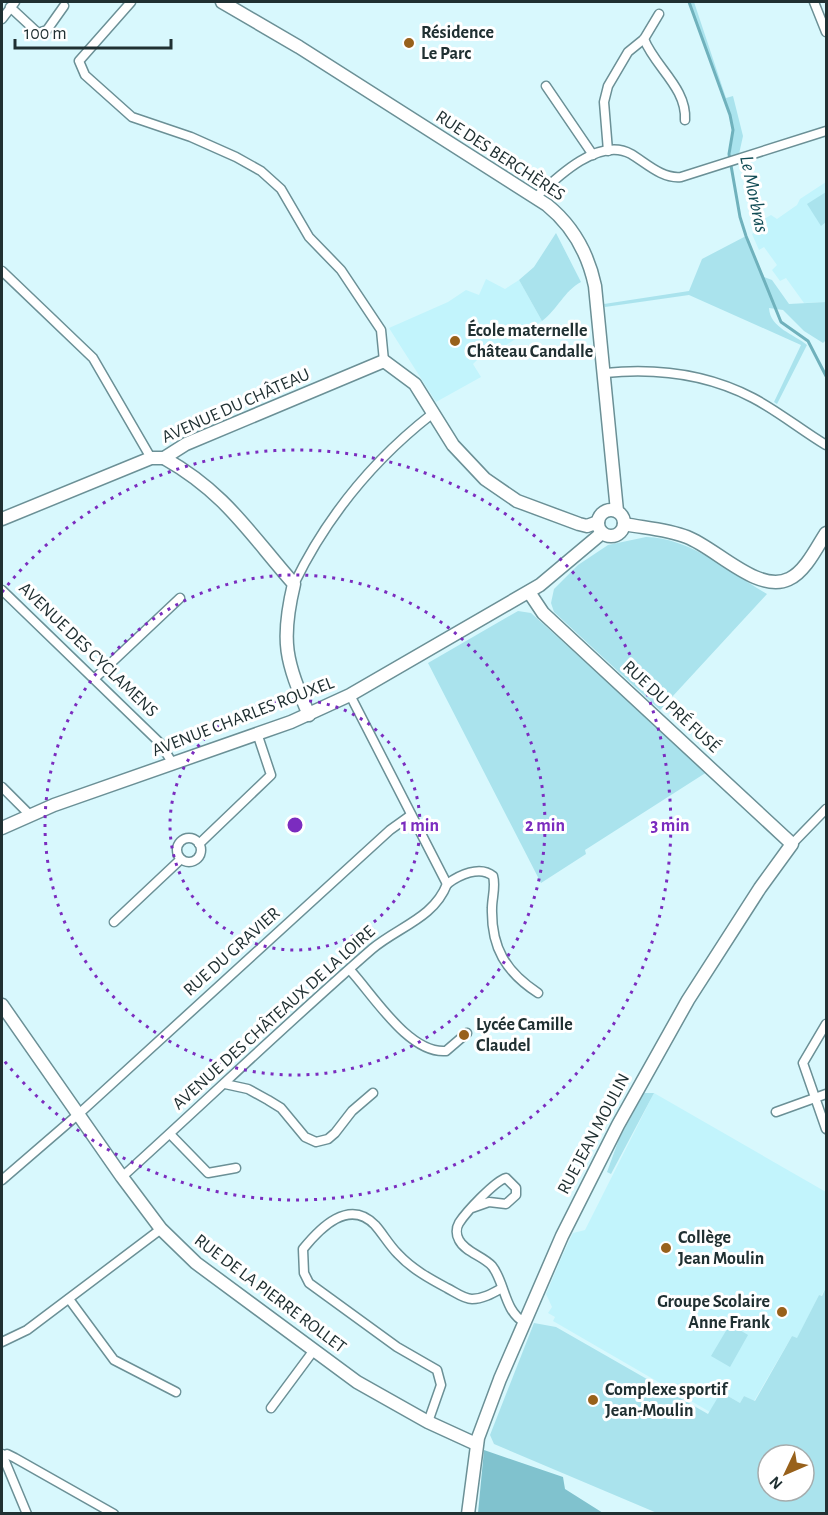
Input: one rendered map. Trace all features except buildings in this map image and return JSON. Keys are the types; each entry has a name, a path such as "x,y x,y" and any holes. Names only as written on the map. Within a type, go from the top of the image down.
{"street":[{"path":"131,2 79,61 85,75 132,117 191,137 261,171 281,189 309,237 341,270 381,330 384,361 415,384 432,414 467,461 505,495 579,524 600,527 614,536 621,532 624,524 623,516 617,511 604,511 600,527"},
{"name":"RUE DES BERCHÈRES","path":"222,2 281,35 535,198 553,210 572,232 587,257 595,286 617,511"},
{"path":"814,2 826,32"},
{"path":"2,19 13,4 38,33 46,30 64,6"},
{"path":"608,151 604,102 608,86 628,52 644,39 659,14"},
{"path":"644,39 648,50 682,98 685,120"},
{"path":"546,86 592,155"},
{"path":"535,198 592,155 608,151 626,152 662,174 675,178 739,160 826,131"},
{"path":"2,271 93,358 151,458"},
{"name":"AVENUE DU CHÂTEAU","path":"2,519 151,458 164,458 186,444 384,361"},
{"path":"605,373 646,371 683,375 717,383 752,398 826,445"},
{"path":"309,715 295,684 287,656 289,606 294,584 311,549 345,500 391,448 432,414"},
{"path":"164,458 206,484 227,504 294,584"},
{"path":"624,524 658,529 688,537 758,579 771,583 783,582 796,576 826,533"},
{"name":"AVENUE CHARLES ROUXEL","path":"2,828 30,815 309,715 350,695 529,592 600,527"},
{"name":"AVENUE DES CYCLAMENS","path":"2,590 160,743 172,764"},
{"name":"RUE DU PRÉ FUSÉ","path":"529,592 543,613 792,844"},
{"path":"94,679 180,598"},
{"path":"350,695 447,884 471,872 486,871 493,876 492,918 497,946 517,979 538,993"},
{"path":"199,844 271,775 257,733"},
{"path":"2,786 30,815"},
{"name":"RUE JEAN MOULIN","path":"468,1514 476,1444 524,1322 573,1213 649,1068 718,952 792,844 826,809"},
{"name":"RUE DU GRAVIER","path":"2,1180 77,1115 390,830 411,816"},
{"path":"192,839 199,844 200,855 195,861 188,862 181,859 177,852 181,842 192,839"},
{"path":"114,922 181,859"},
{"name":"AVENUE DES CHÂTEAUX DE LA LOIRE","path":"122,1178 381,942 428,911 444,893 447,884"},
{"path":"350,970 396,1024 421,1046 430,1050 447,1051 467,1033"},
{"name":"RUE DE LA PIERRE ROLLET","path":"2,1005 122,1178 161,1229 196,1263 357,1382 428,1422 476,1444"},
{"path":"826,1024 803,1063 826,1129"},
{"path":"225,1084 248,1089 281,1108 305,1137 316,1142 328,1139 352,1111 373,1093"},
{"path":"776,1112 826,1094"},
{"path":"170,1134 208,1173 236,1168"},
{"path":"472,1208 489,1202 506,1204 516,1195 516,1188 506,1178 499,1180 472,1208 458,1224 457,1238 461,1244 492,1266 514,1314 524,1322"},
{"path":"428,1422 441,1385 437,1370 397,1347 309,1283 304,1273 303,1249 325,1224 336,1217 348,1214 363,1217 374,1224 400,1256 424,1276 468,1299 480,1298 502,1288"},
{"path":"2,1342 27,1330 161,1229"},
{"path":"69,1299 114,1360 176,1392"},
{"path":"271,1408 314,1350"},
{"path":"27,1514 2,1455 7,1454 15,1458 114,1514"}],"shaded area":[{"path":"689,2 694,2 726,98 733,96 743,136 739,154 730,157 733,130 730,115"},
{"path":"826,182 826,302 804,303 786,278 780,281 772,270 777,265 764,247 759,250 752,234 767,224 764,219 771,215 777,219 797,205 800,199"},
{"path":"826,192 826,222 821,226 807,204"},
{"path":"556,233 581,282 570,290 542,321 519,280 534,267"},
{"path":"746,236 764,277 772,280 789,304 826,302 826,340 823,343 804,331 783,310 769,308 770,315 778,326 807,345 777,404 774,402 801,345 689,295 605,307 604,304 689,291 702,259"},
{"name":"École maternelle Château Candalle","path":"486,279 505,289 519,280 542,321 502,348 487,354 485,352 473,364 481,377 436,402 389,328 448,302 466,290 479,295"},
{"path":"646,537 679,543 694,550 767,594 660,710 554,612 551,603 554,589 578,565 608,545"},
{"path":"518,611 531,613 707,772 585,850 586,854 541,883 428,663"},
{"path":"644,1093 654,1093 611,1174 607,1172 619,1139"},
{"name":"Collège Jean Moulin","path":"654,1093 826,1192 826,1287 821,1296 819,1295 797,1339 792,1336 754,1401 744,1396 740,1403 721,1392 710,1412 553,1321 555,1317 548,1313 552,1307 546,1294 573,1233 585,1230"},
{"name":"Complexe sportif Jean-Moulin","path":"826,1287 826,1513 657,1513 494,1444 490,1435 534,1323 556,1327 708,1414 721,1392 740,1403 744,1396 755,1401 792,1336 797,1338 819,1295 822,1296"},
{"path":"730,1324 748,1335 730,1367 711,1356"},
{"path":"484,1450 563,1477 565,1489 603,1513 478,1513"}],"waterway":[{"name":"Le Morbras","path":"689,2 730,115 733,130 729,154 740,217 746,236 781,322 808,341 826,376"}],"place":[{"name":"Résidence Le Parc","path":"409,43"},
{"name":"École maternelle Château Candalle","path":"455,341"},
{"name":"Lycée Camille Claudel","path":"464,1035"},
{"name":"Collège Jean Moulin","path":"666,1248"},
{"name":"Groupe Scolaire Anne Frank","path":"782,1312"},
{"name":"Complexe sportif Jean-Moulin","path":"593,1400"}]}
